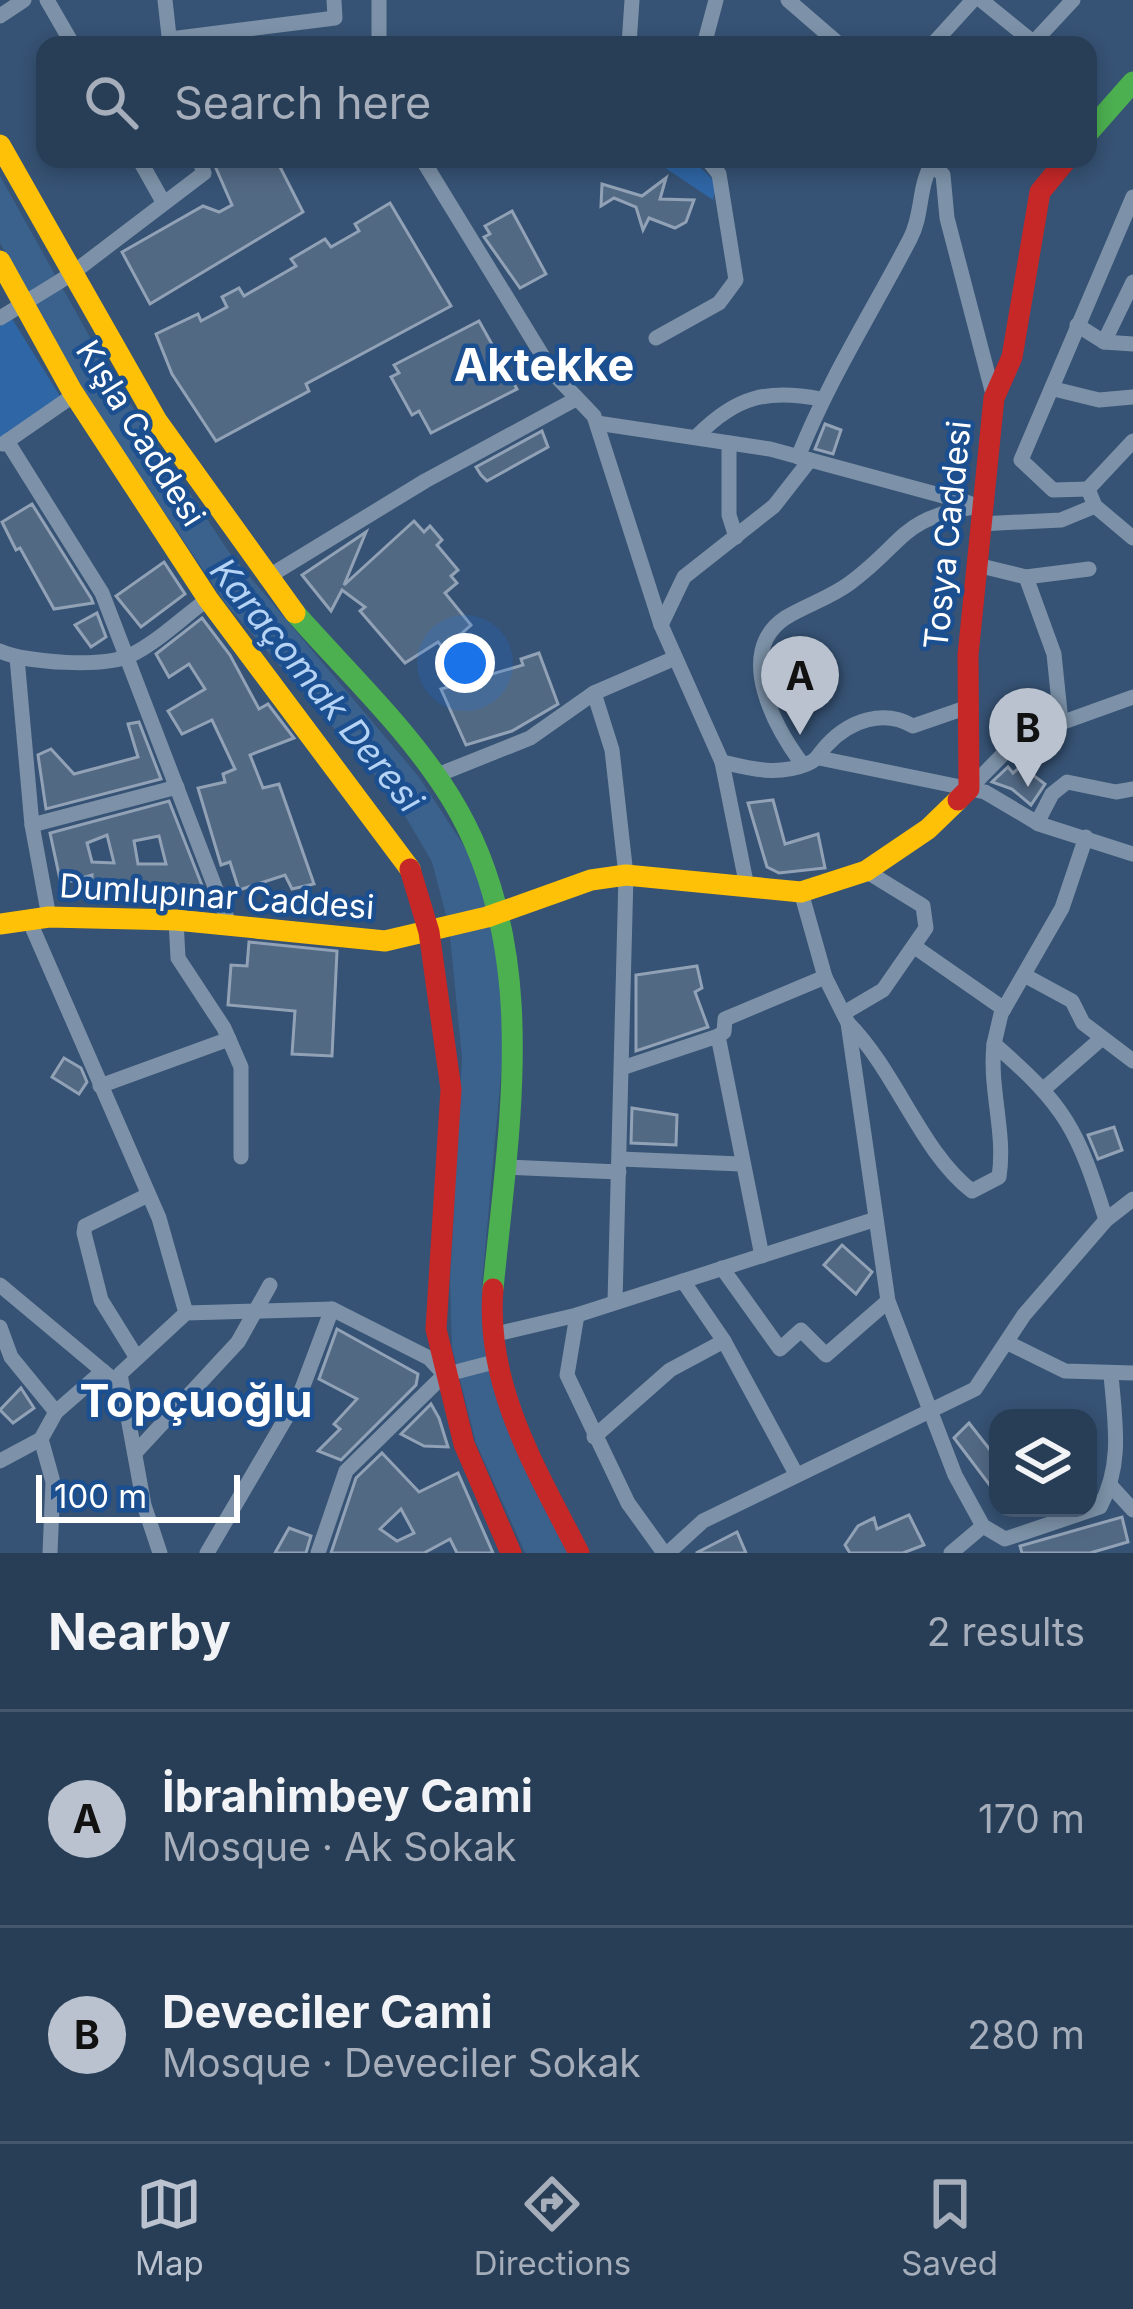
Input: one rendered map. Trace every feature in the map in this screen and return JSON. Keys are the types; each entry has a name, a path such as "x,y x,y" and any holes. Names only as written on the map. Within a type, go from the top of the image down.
{"main road":[{"path":"1097,123 1133,82"},
{"path":"0,145 70,275 263,574 435,776 477,845 501,911 513,1041 492,1335 519,1432 579,1553"},
{"name":"Tosya Caddesi","path":"969,789 968,707 980,515 994,398 1012,357 1036,191 1058,168"},
{"name":"Kışla Caddesi","path":"0,262 74,394 208,598 407,858 429,932 451,1089 436,1329 466,1451 511,1553"},
{"path":"801,892 866,872 928,830 969,789"},
{"name":"Dumlupınar Caddesi","path":"0,924 39,918 176,920 385,941 501,911 591,880 626,875 801,892"}],"street":[{"path":"0,16 24,0"},
{"path":"47,0 68,36"},
{"path":"165,0 169,36"},
{"path":"211,36 334,18 334,0"},
{"path":"379,0 379,36"},
{"path":"630,36 632,0"},
{"path":"706,36 716,0"},
{"path":"788,0 829,36"},
{"path":"941,36 977,0 1022,36"},
{"path":"1039,36 1072,0"},
{"path":"144,168 163,200"},
{"path":"0,318 70,275 203,173 202,168"},
{"path":"428,168 572,396 597,423 661,625 722,762 747,886"},
{"path":"656,338 719,303 736,280 714,168"},
{"path":"661,625 684,577 774,506 804,458 821,399 912,237 929,168"},
{"path":"938,168 943,175 946,218 994,398"},
{"path":"1133,197 1126,230 1077,325 1022,460 1053,490 1088,489 1133,441"},
{"path":"1104,342 1133,282"},
{"path":"1077,325 1104,342 1133,344"},
{"path":"1054,388 1099,400 1133,397"},
{"path":"698,434 722,411 756,393 821,399"},
{"path":"74,394 4,444 102,593 230,926"},
{"path":"263,574 572,396"},
{"path":"597,423 698,434 804,458 980,515"},
{"path":"729,443 729,515 736,537"},
{"path":"1088,489 1095,506 1133,538"},
{"path":"811,762 773,723 762,669 764,642 782,620 850,583 932,513 1061,520 1095,506"},
{"path":"977,565 1026,577 1089,569"},
{"path":"1026,577 1054,654 1061,722"},
{"path":"0,651 16,658 71,662 129,657 208,598"},
{"path":"16,658 39,918 100,1086 148,1195 186,1313"},
{"path":"435,776 530,737 594,693 675,658"},
{"path":"594,693 612,749 626,875 625,1067 615,1302"},
{"path":"969,789 1018,737 1133,697"},
{"path":"811,762 833,739 878,715 893,715 913,726 968,707"},
{"path":"722,762 770,772 811,762 985,792 1037,823 1133,854"},
{"path":"1037,823 1052,794 1067,782 1116,792 1133,789"},
{"path":"32,825 177,787"},
{"path":"801,892 825,977 846,1018 893,1078 953,1177 972,1191 999,1177 1002,1156 990,1074 1004,1009 1062,908 1086,837"},
{"path":"846,1018 883,990 926,928 923,906 866,872"},
{"path":"176,920 178,958 229,1039 241,1067 241,1157"},
{"path":"915,947 1004,1009"},
{"path":"1024,974 1072,1001 1083,1023 1133,1061"},
{"path":"625,1067 718,1036 724,1032 725,1019 825,977"},
{"path":"846,1018 888,1301 928,1411 983,1526 1006,1546 1100,1507 1111,1486 1118,1450 1111,1375"},
{"path":"718,1036 762,1256"},
{"path":"1046,1088 1102,1038"},
{"path":"100,1086 229,1039"},
{"path":"994,1044 1046,1088 1070,1118 1106,1220"},
{"path":"505,1167 741,1164"},
{"path":"137,1358 101,1300 84,1233 85,1226 148,1195"},
{"path":"577,1315 568,1375 628,1503 666,1553 703,1521 795,1472 975,1389 1024,1315 1106,1220 1133,1199"},
{"path":"492,1335 577,1315 873,1220"},
{"path":"722,1268 780,1348 801,1330 826,1355 888,1301"},
{"path":"682,1281 724,1341 795,1472"},
{"path":"0,1285 123,1388"},
{"path":"135,1453 238,1342 270,1285"},
{"path":"207,1553 300,1394 332,1309"},
{"path":"160,1553 120,1374 186,1313 332,1309 429,1358 444,1375"},
{"path":"0,1327 11,1357 56,1412"},
{"path":"594,1437 670,1370 724,1341"},
{"path":"1008,1343 1065,1371 1133,1373"},
{"path":"318,1553 346,1471 444,1375 498,1361"},
{"path":"0,1461 41,1439 56,1412 103,1371"},
{"path":"41,1439 52,1482 50,1553"},
{"path":"1111,1486 1133,1510"},
{"path":"951,1553 983,1526"}],"shaded area":[{"path":"665,168 701,168 717,183 713,200"},
{"path":"11,317 63,401 0,446 0,326"}],"water":[{"name":"Karaçomak Deresi","path":"0,176 110,373 229,552 419,777 468,852 484,894 500,972 503,1052 482,1284 567,1553 525,1553 476,1443 452,1348 450,1282 462,1058 449,927 432,862 394,797 226,604 82,390 0,243"}],"building":[{"path":"216,168 281,168 303,212 150,304 122,252 203,206 219,212 232,205"},
{"path":"666,178 660,199 694,200 686,222 675,228 649,218 643,230 636,207 614,198 601,206 602,184 642,196"},
{"path":"390,203 451,306 306,384 309,391 216,441 172,374 156,334 198,314 201,321 227,307 222,297 239,288 244,296 296,266 291,259 325,239 331,247 359,231 355,224"},
{"path":"512,211 546,274 520,288 484,237 490,234 485,226"},
{"path":"479,321 517,389 431,433 419,411 412,415 391,377 399,373 394,365"},
{"path":"825,424 841,430 833,454 815,449"},
{"path":"542,431 548,447 487,481 481,475 476,467"},
{"path":"32,504 93,603 54,609 20,548 16,550 2,522"},
{"path":"414,521 424,532 430,526 442,540 437,545 458,570 451,576 457,583 445,593 471,625 444,649 438,642 405,663 360,611 365,607 342,590 331,611 302,575 366,532 344,585"},
{"path":"164,562 185,594 141,627 116,596"},
{"path":"97,613 106,637 91,647 75,625"},
{"path":"202,618 230,655 259,709 268,704 294,738 250,755 263,788 279,784 314,884 292,889 285,875 239,890 230,862 221,865 198,788 225,782 223,774 235,769 212,720 182,734 168,711 205,689 189,664 169,677 156,654"},
{"path":"539,653 558,704 512,731 466,745 441,689 523,665 521,659"},
{"path":"139,722 161,779 46,809 38,755 51,749 74,774 138,757 128,724"},
{"path":"1021,766 1045,784 1031,805 1012,789 992,782 1008,767 1013,773"},
{"path":"773,800 785,844 818,834 825,868 779,873 767,867 748,803"},
{"path":"169,801 210,906 91,898 92,875 61,884 50,833","holes":["107,835 114,863 92,862 87,843","159,836 166,864 138,864 134,841"]},
{"path":"249,942 337,951 332,1056 292,1054 295,1011 228,1005 231,965 247,966"},
{"path":"697,966 702,988 695,992 708,1027 636,1051 636,975"},
{"path":"64,1058 81,1068 87,1082 79,1094 52,1077"},
{"path":"632,1108 677,1115 676,1145 631,1143"},
{"path":"1114,1127 1122,1150 1098,1159 1088,1135"},
{"path":"842,1245 872,1272 856,1294 824,1265"},
{"path":"337,1329 418,1374 416,1385 341,1460 318,1451 340,1429 334,1424 357,1399 319,1379"},
{"path":"21,1388 34,1408 13,1423 0,1410"},
{"path":"431,1404 448,1447 424,1446 401,1434"},
{"path":"969,1423 989,1449 989,1484 954,1438"},
{"path":"382,1453 419,1492 458,1473 493,1553 457,1553 450,1539 424,1553 331,1553 356,1478","holes":["401,1509 414,1533 397,1541 380,1529"]},
{"path":"909,1515 924,1545 903,1553 850,1553 845,1545 858,1526 874,1518 877,1529"},
{"path":"1122,1517 1128,1542 1090,1553 1022,1553 1020,1546"},
{"path":"289,1528 311,1536 306,1553 275,1553"},
{"path":"737,1532 746,1553 696,1553"}],"traffic: fast":[{"path":"1097,123 1133,82"},
{"path":"295,613 396,724 449,795 479,852 498,912 512,1036 511,1099 493,1289"}],"traffic: slow":[{"path":"0,145 157,421 295,613"},
{"path":"0,261 72,391 208,599 410,869"},
{"path":"0,924 49,917 176,920 385,941 487,917 591,880 626,875 801,892 866,871 928,829 958,800"}],"traffic: jam":[{"path":"958,800 969,789 968,655 994,398 1012,357 1040,192 1060,168"},
{"path":"410,869 429,932 451,1089 436,1329 464,1444 511,1553"},
{"path":"493,1289 493,1325 505,1393 531,1458 579,1553"}],"place":[{"name":"İbrahimbey Cami","path":"800,735"},
{"name":"Deveciler Cami","path":"1028,787"}],"district":[{"name":"Aktekke","path":"544,365"},
{"name":"Topçuoğlu","path":"196,1401"}]}
